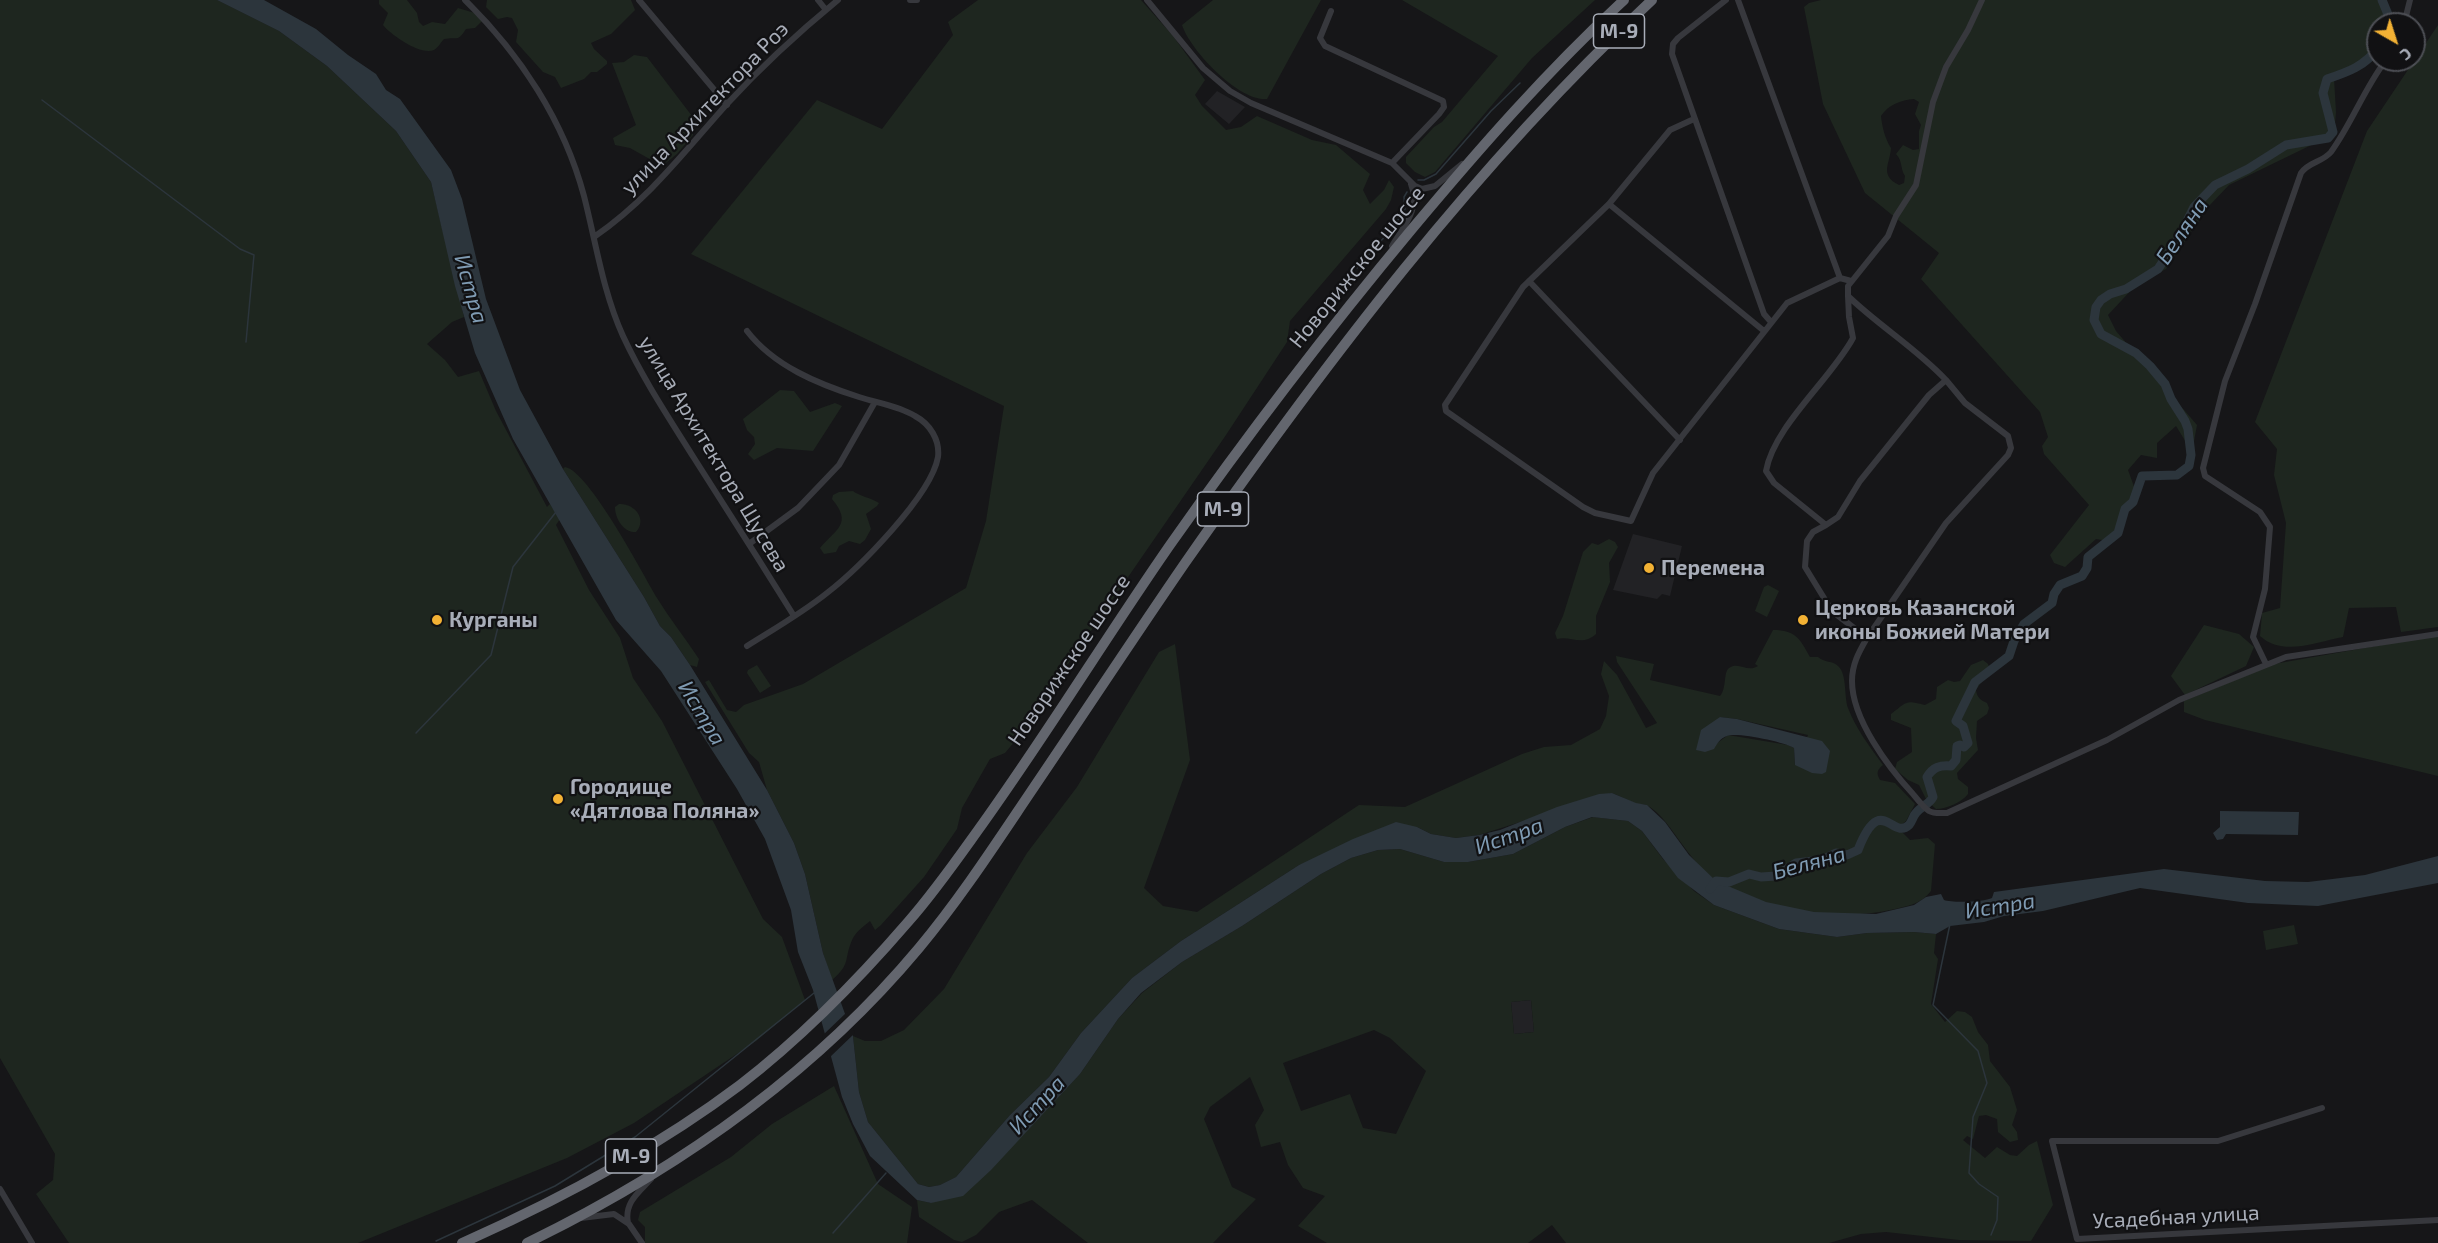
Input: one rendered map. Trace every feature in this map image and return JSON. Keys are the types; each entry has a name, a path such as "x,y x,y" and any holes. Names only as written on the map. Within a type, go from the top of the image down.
{"highway":[{"name":"Новорижское шоссе","path":"462,1243 561,1196 647,1147 742,1083 786,1045 875,959 931,894 987,818 1181,531 1286,387 1377,271 1487,140 1561,60 1624,0"},
{"name":"Новорижское шоссе","path":"527,1243 574,1220 660,1170 760,1101 802,1066 919,948 974,877 1183,566 1305,398 1398,278 1512,141 1586,62 1652,0"}],"street":[{"name":"улица Архитектора Щусева","path":"465,0 512,53 550,111 566,145 580,184 605,288 635,361 794,616"},
{"path":"639,0 727,105"},
{"path":"818,0 826,10"},
{"name":"улица Архитектора Роэ","path":"594,237 630,210 654,188 727,105 789,41 838,0"},
{"path":"910,0 916,0"},
{"path":"1147,0 1203,68 1230,91 1251,103 1392,164 1422,189 1435,186 1447,177 1487,140"},
{"path":"1726,0 1678,38 1671,50 1764,314 1772,322"},
{"path":"1738,0 1840,278"},
{"path":"1826,525 1774,483 1766,471 1768,456 1853,338 1848,316 1848,286 1888,236 1896,216 1916,185 1934,102 1946,67 1968,30 1982,0"},
{"path":"1331,11 1320,38 1325,46 1443,101 1444,107 1439,114 1392,164"},
{"path":"2266,663 2253,637 2265,589 2270,527 2259,512 2205,476 2203,468 2225,381 2301,173 2303,169 2330,154 2376,72"},
{"path":"1694,119 1670,130 1609,204 1529,280 1445,405 1446,411 1583,507 1595,513 1631,521 1653,473 1764,331 1793,298 1840,278 1851,281"},
{"path":"1377,271 1411,215 1415,200 1410,181"},
{"path":"1609,204 1764,331"},
{"path":"1529,280 1680,440"},
{"path":"1848,296 1946,380 1965,403 2008,436 2011,448 1995,471 1946,523 1867,638 1854,666 1852,683 1855,699 1870,733 1891,770 1929,811 1947,813 2107,740 2179,700 2266,663 2286,657 2438,634"},
{"path":"747,331 765,351 788,368 914,415 931,429 938,447 935,468 912,504 868,557 830,591 747,646"},
{"path":"1867,638 1832,611 1804,567 1807,541 1813,532 1838,517 1860,481 1929,395 1946,380"},
{"path":"749,544 798,508 839,465 875,402"},
{"name":"Усадебная улица","path":"2322,1108 2218,1141 2052,1141 2077,1239 2438,1220"},
{"path":"629,1224 627,1209 629,1203 660,1170"},
{"path":"0,1189 32,1243"},
{"path":"574,1220 614,1214 629,1224 642,1243"}],"shaded area":[{"path":"0,0 217,0 279,31 327,66 396,131 431,182 464,317 452,322 427,344 445,360 458,377 479,371 496,411 547,507 550,504 560,519 556,525 589,590 620,638 633,678 662,721 763,919 782,937 805,1000 756,1041 634,1123 567,1158 358,1243 69,1243 36,1194 53,1180 55,1154 0,1058"},
{"path":"379,0 407,0 423,26 432,22 445,24 458,8 478,14 482,21 475,28 466,29 459,38 444,39 434,50 422,50 399,39 383,25 388,13 379,4"},
{"path":"487,0 631,0 635,10 611,34 591,43 607,61 607,64 597,72 591,72 584,79 561,88 555,77 543,72 516,42 518,30 512,18 498,19 486,7"},
{"path":"978,0 1141,0 1173,36 1205,80 1195,95 1202,106 1226,130 1241,127 1257,116 1312,140 1336,145 1370,174 1363,190 1370,204 1384,190 1389,180 1394,187 1386,209 1290,321 1287,342 1226,435 1015,741 1005,753 990,759 962,808 957,829 924,877 875,930 870,921 856,933 845,965 832,980 823,953 805,874 794,843 767,790 759,762 749,753 705,682 709,680 727,710 736,712 744,705 803,684 966,588 986,521 1004,406 691,254 817,100 882,129 953,35 948,22"},
{"path":"1213,0 1321,0 1267,99 1256,98 1230,83 1205,60 1187,35 1182,25"},
{"path":"1402,0 1595,0 1532,58 1435,172 1425,177 1415,172 1406,163 1406,157 1434,127 1442,122 1498,56"},
{"path":"1821,0 2385,0 2389,12 2366,12 2366,61 2334,78 2336,112 2334,134 2229,185 2209,206 2166,269 2135,286 2108,315 2116,331 2197,425 2192,452 2176,426 2157,443 2157,458 2141,455 2128,470 2136,492 2114,542 2096,539 2065,567 2054,563 2050,555 2089,505 2044,454 2042,446 2048,437 2040,412 1921,279 1939,253 1865,193 1823,104 1804,7","holes":["1914,99 1919,102 1915,114 1921,125 1919,149 1913,150 1903,145 1896,154 1900,159 1905,176 1904,183 1899,185 1887,173 1891,148 1884,132 1881,116 1891,106"]},
{"path":"2438,25 2438,627 2401,632 2396,607 2349,608 2343,637 2300,646 2279,646 2260,636 2262,613 2280,608 2286,523 2274,475 2277,449 2255,422 2367,131 2407,72 2426,72 2426,43"},
{"path":"634,55 647,57 692,116 693,135 677,154 662,166 630,148 615,145 613,138 636,125 612,63 624,62"},
{"path":"1217,91 1245,107 1229,124 1205,104"},
{"path":"780,390 794,391 810,412 835,403 842,406 813,451 777,448 754,460 748,454 755,444 754,437 747,430 743,419"},
{"path":"565,467 588,486 601,504 657,598 699,659 697,667 690,665 671,637 660,626 563,469"},
{"path":"853,491 879,503 866,514 871,529 860,544 849,541 839,546 836,552 824,554 820,548 840,526 842,520 832,499 833,495"},
{"path":"619,504 630,506 638,513 641,522 636,532 624,528 618,520 615,507"},
{"name":"Перемена","path":"1633,534 1682,546 1670,596 1662,594 1657,599 1613,590"},
{"path":"1609,539 1618,547 1609,563 1610,582 1596,616 1596,634 1586,640 1557,639 1555,633 1563,616 1583,552 1592,543 1598,545"},
{"path":"1768,585 1779,591 1767,617 1755,611 1764,587"},
{"path":"2204,625 2239,634 2254,647 2246,666 2185,695 2171,676"},
{"path":"1773,630 1781,630 1796,637 1810,657 1818,657 1834,663 1842,671 1851,716 1883,765 1878,772 1880,780 1895,783 1915,804 1906,821 1901,825 1901,831 1910,840 1928,838 1935,844 1931,891 1924,898 1900,908 1851,914 1804,912 1759,901 1718,882 1708,874 1655,810 1612,793 1479,835 1456,838 1431,834 1417,827 1299,865 1181,941 1132,978 1081,1033 1049,1077 1010,1115 956,1177 940,1185 929,1187 918,1184 868,1122 859,1092 853,1036 865,1041 881,1041 904,1030 944,989 1027,853 1077,787 1159,652 1175,644 1190,760 1144,888 1163,906 1197,912 1359,805 1405,807 1522,754 1544,747 1571,745 1600,729 1606,716 1609,696 1601,674 1604,661 1617,675 1646,728 1657,723 1617,662 1616,656 1654,664 1650,680 1720,696 1729,668 1736,666 1754,668 1758,666 1755,664","holes":["1720,717 1808,735 1795,765 1794,748 1788,745 1728,735 1716,744"]},
{"path":"2438,635 2438,776 2205,720 2184,712 2184,701 2274,664"},
{"path":"1983,660 1990,669 1976,690 1978,696 1987,703 1989,708 1987,714 1977,721 1978,750 1957,773 1958,779 1968,787 1968,794 1954,804 1936,809 1927,801 1919,785 1908,780 1895,769 1897,762 1912,752 1911,728 1891,720 1891,714 1907,703 1925,705 1936,699 1937,687 1948,680 1960,681 1971,665"},
{"path":"757,665 771,686 760,693 747,673"},
{"path":"1593,817 1628,821 1642,831 1663,859 1694,891 1714,905 1779,929 1837,937 1867,933 1936,934 1934,953 1938,959 1931,1004 1945,1022 1957,1011 1965,1012 1972,1017 1978,1032 1988,1045 1990,1061 2010,1087 2017,1110 2012,1125 2017,1132 2018,1140 2010,1142 1998,1132 1997,1119 1986,1115 1979,1116 1973,1139 1967,1136 1963,1140 1985,1158 1997,1147 2010,1155 2017,1156 2037,1141 2053,1205 2031,1241 1959,1240 1886,1232 1861,1234 1829,1243 1566,1243 1552,1225 1528,1243 1327,1243 1298,1226 1325,1196 1303,1188 1288,1165 1280,1142 1261,1147 1255,1125 1264,1110 1250,1077 1210,1107 1204,1119 1232,1187 1256,1199 1213,1243 1088,1243 1032,1200 999,1212 976,1235 962,1242 954,1240 919,1217 917,1200 931,1203 1021,1137 1080,1074 1118,1019 1142,993 1182,962 1321,874 1351,858 1378,850 1400,849 1444,862 1468,862 1513,854 1565,827","holes":["1531,1000 1534,1032 1514,1034 1511,1002","1374,1030 1390,1038 1426,1071 1396,1134 1363,1128 1350,1094 1301,1111 1283,1063"]},
{"path":"2294,925 2298,944 2266,950 2263,931"},
{"path":"1531,1000 1534,1032 1514,1034 1511,1002"},
{"path":"834,1086 878,1184 912,1207 907,1243 645,1243 645,1227 638,1220 640,1212 731,1157 772,1124"}],"water":[{"name":"Истра","path":"217,0 264,0 316,29 376,74 386,90 400,99 451,170 462,199 486,299 520,390 563,469 660,626 671,637 690,665 767,790 794,843 805,874 823,953 853,1036 859,1092 868,1122 918,1184 929,1187 940,1185 956,1177 1010,1115 1049,1077 1081,1033 1132,978 1181,941 1299,865 1353,839 1396,822 1417,827 1431,834 1456,838 1479,835 1500,830 1557,807 1599,794 1612,793 1647,805 1665,822 1689,855 1716,881 1766,902 1814,912 1876,914 1914,905 1926,897 1941,894 1944,900 1948,901 1983,900 1992,898 1994,892 2164,869 2265,881 2308,882 2365,875 2438,856 2438,883 2318,906 2248,903 2140,888 2043,911 1950,926 1936,934 1867,933 1837,937 1779,929 1714,905 1678,878 1642,831 1628,821 1592,817 1565,827 1513,854 1468,862 1444,862 1400,849 1378,850 1351,858 1321,874 1182,962 1141,993 1118,1019 1080,1074 991,1170 963,1196 931,1203 917,1200 870,1156 853,1124 842,1097 813,990 798,952 791,910 765,839 737,789 661,671 616,620 513,439 475,353 455,286 431,182 396,131 327,66 279,31"},
{"path":"1720,717 1737,719 1822,741 1830,751 1826,772 1812,773 1795,765 1794,748 1750,736 1727,736 1714,749 1705,752 1696,750 1701,730"},
{"path":"2220,811 2299,812 2298,835 2226,834 2223,839 2217,840 2213,833 2220,827"}],"pier":[{"path":"847,1012 855,1033 828,1059 822,1036"}],"waterway":[{"name":"Беляна","path":"2382,0 2387,12"},
{"name":"Беляна","path":"1710,889 1716,881 1729,882 1749,874 1761,877 1776,876 1796,863 1822,860 1836,853 1847,855 1858,850 1873,823 1880,820 1903,828 1909,825 1915,814 1931,800 1933,797 1927,777 1937,767 1951,766 1956,760 1957,746 1964,747 1968,743 1963,726 1956,721 1975,682 2009,656 2014,641 2024,624 2052,603 2054,594 2060,585 2082,576 2087,568 2088,557 2118,533 2125,509 2133,502 2142,476 2177,475 2189,466 2191,455 2188,429 2165,384 2136,353 2101,334 2094,320 2096,307 2110,294 2126,289 2158,269 2178,239 2194,207 2215,185 2248,169 2286,145 2328,138 2333,132 2323,93 2327,79 2349,71 2366,60"},
{"path":"1418,180 1424,180 1436,174 1491,111 1520,83"},
{"path":"42,100 240,249 254,255 246,342"},
{"path":"1396,223 1405,209 1404,197 1407,192"},
{"path":"1357,268 1388,233"},
{"path":"416,733 491,655 513,567 556,512"},
{"path":"1950,924 1933,1005 1978,1051 1987,1083 1973,1117 1969,1173 1979,1184 1998,1197 1997,1220 1991,1235"},
{"path":"436,1241 555,1186 635,1137 814,993"},
{"path":"833,1233 886,1173"}],"place":[{"name":"Перемена","path":"1649,568"},
{"name":"Курганы","path":"437,620"},
{"name":"Церковь Казанской иконы Божией Матери","path":"1803,620"},
{"name":"Городище «Дятлова Поляна»","path":"558,799"}]}
